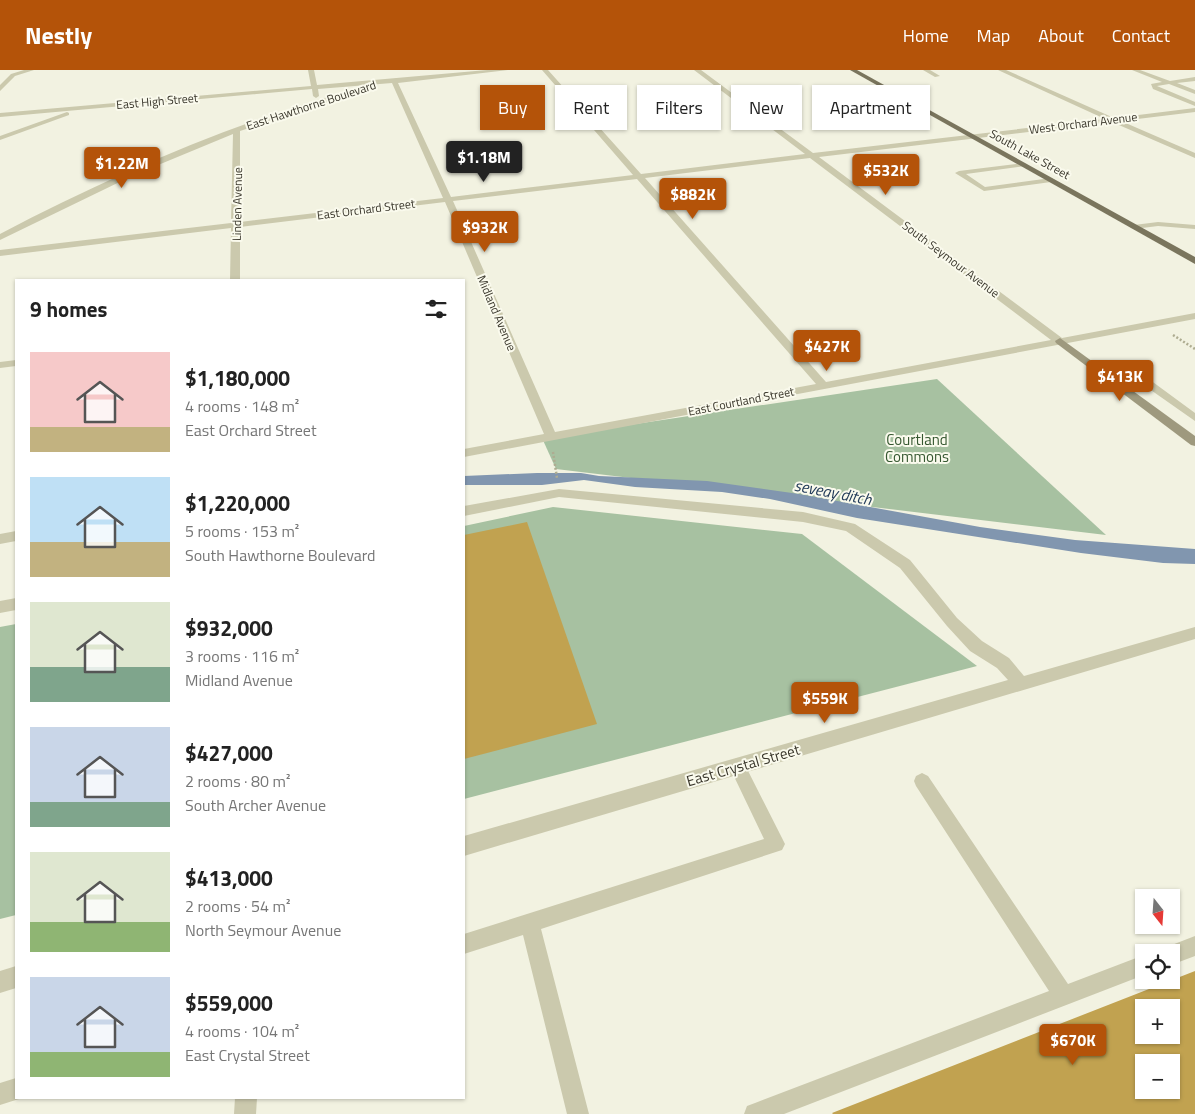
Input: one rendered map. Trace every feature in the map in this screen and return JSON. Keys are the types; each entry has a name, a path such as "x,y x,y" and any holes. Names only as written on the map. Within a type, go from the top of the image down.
{"main road":[{"name":"South Lake Street","path":"853,70 1195,261"}],"street":[{"path":"0,89 13,75 31,70"},
{"path":"311,70 316,97 320,101"},
{"name":"East Hawthorne Boulevard","path":"0,237 70,200 136,170 237,129 320,101 394,80 505,70"},
{"path":"545,70 824,386"},
{"name":"South Seymour Avenue","path":"697,70 1060,341"},
{"path":"1000,70 1195,156"},
{"name":"East High Street","path":"0,115 394,80"},
{"name":"Midland Avenue","path":"394,80 448,199 550,436"},
{"path":"0,138 59,118 77,108"},
{"name":"West Orchard Avenue","path":"971,136 1195,110"},
{"name":"Linden Avenue","path":"235,279 237,129"},
{"name":"East Orchard Street","path":"0,253 971,136"},
{"name":"East Courtland Street","path":"465,453 1195,316"},
{"path":"1060,341 1195,442"},
{"path":"0,365 15,363"},
{"path":"465,511 558,494 803,517 850,527 905,564 952,622 976,646 1002,663 1020,683"},
{"path":"0,539 15,536"},
{"path":"0,607 15,604"},
{"name":"East Crystal Street","path":"465,846 1195,633"},
{"path":"0,982 15,977"}],"lane":[{"path":"926,70 937,76"},
{"path":"1135,70 1195,92"},
{"path":"1195,79 1154,85 1155,88 1195,104"},
{"path":"1024,166 959,173 984,189 1051,180"},
{"path":"1134,227 1158,224 1195,227"},
{"path":"1098,369 1142,379 1195,418"},
{"path":"1184,434 1195,425"},
{"path":"465,944 776,844 738,766"},
{"path":"922,781 1064,996"},
{"path":"530,923 578,1114"},
{"path":"1180,952 1195,946"},
{"path":"755,1114 1135,968"},
{"path":"0,1094 15,1089"},
{"path":"245,1114 246,1099"}],"path":[{"path":"1172,334 1195,351"},
{"path":"552,452 558,494"}],"green space":[{"name":"Courtland Commons","path":"937,379 1106,535 556,469 542,438"},
{"path":"553,507 802,534 977,666 465,799 465,526"},
{"path":"15,624 15,915 0,919 0,627"}],"water":[{"path":"581,473 599,476 707,481 799,494 980,527 1075,540 1195,549 1195,564 1163,563 1081,553 857,518 770,499 722,492 635,487 584,480 542,485 465,485 465,476"}],"building":[{"path":"527,522 597,724 465,759 465,535"},
{"path":"1195,971 1195,1114 833,1114 1149,989 1180,989 1180,977"}],"water label":[{"name":"seveay ditch","path":"833,492"}]}
